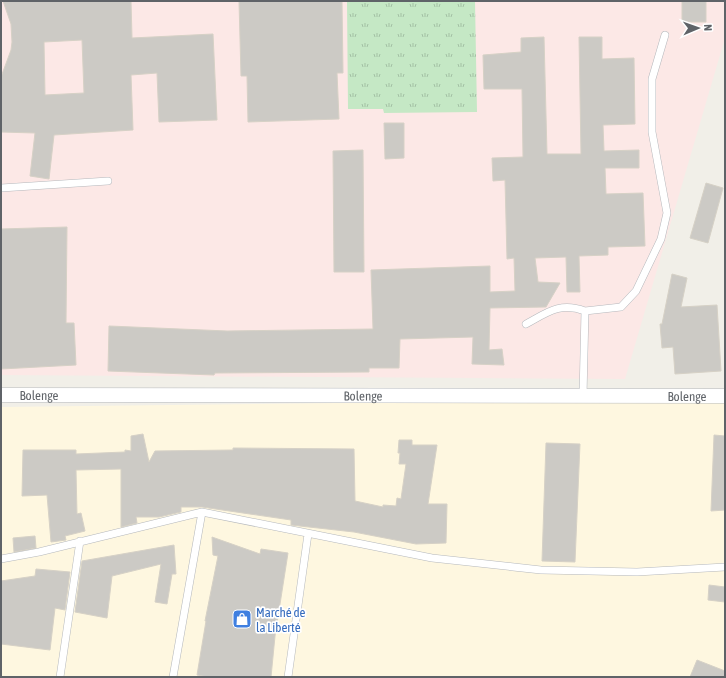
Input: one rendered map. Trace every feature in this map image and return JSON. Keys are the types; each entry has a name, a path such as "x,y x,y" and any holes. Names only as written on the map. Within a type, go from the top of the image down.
{"street":[{"name":"Bolenge","path":"1,395 725,396"}],"lane":[{"path":"526,324 554,309 574,307 585,311 621,306 636,291 661,239 667,213 652,132 652,79 665,35"},
{"path":"1,188 108,181"},
{"path":"583,396 585,311"},
{"path":"173,677 202,512"},
{"path":"1,559 39,552 202,512 432,558 541,570 637,572 725,567"},
{"path":"288,677 308,534"},
{"path":"60,677 80,541"}],"shaded area":[{"path":"1,1 725,1 725,38 625,379 1,375"},
{"path":"725,395 725,677 1,677 1,407 506,401"}],"green space":[{"path":"347,1 475,1 477,112 384,113 383,109 348,109"}],"building":[{"path":"3,1 131,1 132,38 213,34 217,120 159,122 157,73 131,75 133,130 54,135 49,179 30,176 35,133 1,132 1,77 11,50 11,24","holes":["82,40 84,93 45,95 44,42"]},
{"path":"239,1 342,1 343,73 337,73 339,119 248,122 247,76 241,76"},
{"path":"682,1 706,1 706,22 682,22"},
{"path":"544,37 547,154 581,154 579,37 602,37 602,59 634,58 635,124 603,125 604,151 639,150 639,168 605,168 606,194 643,193 645,246 608,247 608,255 579,256 580,292 567,292 566,257 535,258 538,282 560,283 546,307 490,308 489,350 502,349 504,365 472,364 473,337 400,339 399,368 369,368 369,372 215,373 214,375 108,371 109,326 227,331 373,329 371,270 490,266 490,292 515,291 514,258 507,259 505,180 493,181 492,158 523,157 522,89 484,89 483,55 521,52 521,38"},
{"path":"384,123 404,123 404,158 385,159"},
{"path":"363,150 364,272 334,272 333,151"},
{"path":"706,183 723,188 708,243 690,238"},
{"path":"67,227 66,323 74,323 76,365 1,369 1,229"},
{"path":"672,274 687,278 681,307 717,305 721,371 675,374 673,347 662,348 660,324 662,324"},
{"path":"143,434 149,462 155,451 233,450 233,448 354,449 355,501 383,507 383,505 396,506 397,498 401,499 406,464 399,464 399,440 412,440 412,445 437,445 428,504 447,504 446,543 416,544 354,532 291,525 291,520 202,507 181,507 181,512 159,517 136,517 137,523 121,527 121,469 76,470 77,514 81,513 85,531 65,536 66,540 51,542 47,495 22,496 23,450 76,450 76,454 125,452 125,450 131,451 131,436"},
{"path":"714,435 725,436 725,510 711,511"},
{"path":"546,443 580,444 575,562 542,561"},
{"path":"35,536 36,548 14,552 13,538"},
{"name":"Marché de la Liberté","path":"212,537 260,554 261,549 288,553 275,636 271,677 208,677 197,675 205,621 218,556 213,555"},
{"path":"174,545 176,574 172,574 167,604 155,602 161,564 112,576 107,618 75,612 82,561"},
{"path":"36,569 70,572 65,610 55,608 50,650 1,644 1,581 35,576"},
{"path":"709,585 725,587 725,602 708,600"},
{"path":"697,660 725,671 725,677 690,677"}],"place":[{"name":"Marché de la Liberté","path":"242,619"}]}
